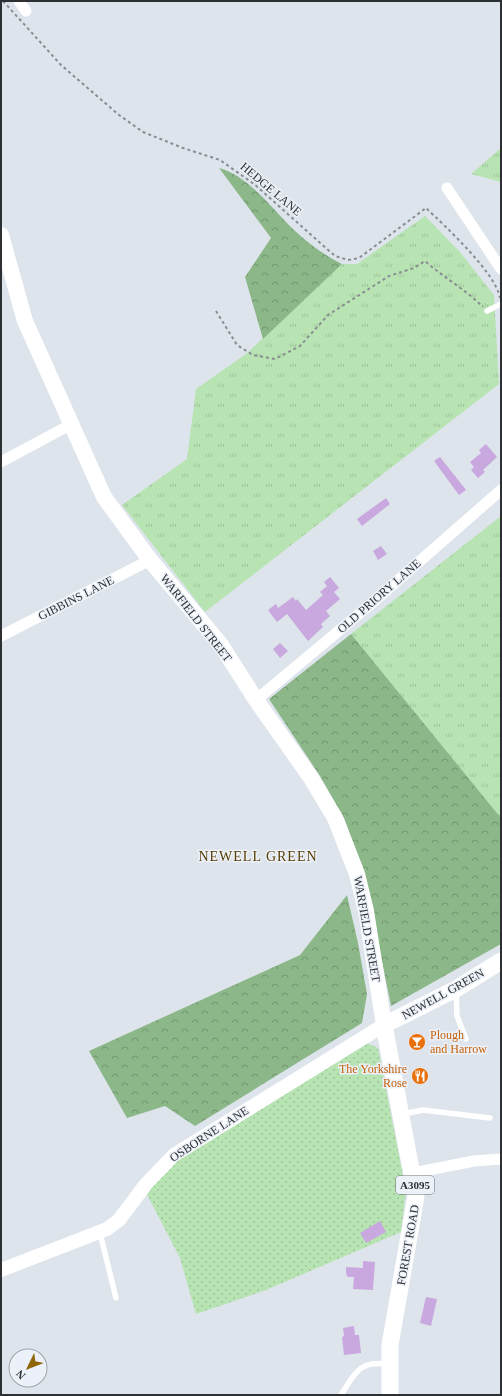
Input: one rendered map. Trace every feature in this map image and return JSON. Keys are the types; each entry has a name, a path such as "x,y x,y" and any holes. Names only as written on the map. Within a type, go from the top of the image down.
{"main road":[{"name":"WARFIELD STREET","path":"1,235 25,321 70,425 104,497 150,560 221,645 256,700 311,778 336,818 355,867 366,911 384,1025"},
{"name":"NEWELL GREEN","path":"384,1025 456,989 501,961"},
{"name":"FOREST ROAD","path":"384,1025 400,1115 413,1173 416,1196 390,1345 390,1395"}],"street":[{"path":"19,1 26,12"},
{"path":"447,188 501,269"},
{"path":"2,461 70,425"},
{"name":"OLD PRIORY LANE","path":"256,700 372,603 501,490"},
{"name":"GIBBINS LANE","path":"1,636 150,560"},
{"name":"OSBORNE LANE","path":"1,1270 100,1232 114,1225 146,1184 174,1155 384,1025"},
{"path":"413,1173 474,1161 501,1159"}],"lane":[{"path":"487,311 501,304"},
{"path":"456,989 457,1016 466,1039"},
{"path":"400,1115 423,1110 490,1118"},
{"path":"100,1232 116,1298"},
{"path":"341,1395 360,1368 373,1362 390,1364"}],"path":[{"name":"HEDGE LANE","path":"3,1 61,64 119,115 144,132 183,148 220,160 254,184 335,256 348,260 359,258 426,208 459,240 489,277 496,287 501,304"},
{"path":"216,311 238,345 253,355 275,359 300,346 328,314 390,276 414,268 425,261 440,274 469,293 487,311"}],"green space":[{"path":"501,148 501,182 471,174"},
{"path":"219,168 240,178 260,194 305,240 342,264 263,339 245,277 271,238"},
{"path":"425,216 460,252 494,295 499,384 205,612 122,505 187,459 196,389 246,354 342,264 357,264"},
{"path":"501,516 501,818 351,634"},
{"path":"351,634 501,818 501,944 391,1006 364,872 344,818 320,776 269,699"},
{"path":"347,895 358,943 367,994 362,1023 195,1126 165,1106 127,1118 89,1051 300,955"},
{"path":"367,1043 378,1048 406,1191 401,1232 266,1290 196,1314 180,1258 141,1183"}],"building":[{"path":"486,444 497,457 483,470 485,472 478,478 471,470 474,467 470,462 481,453 479,450"},
{"path":"440,457 466,490 459,495 434,461"},
{"path":"386,498 390,504 362,526 357,519"},
{"path":"381,546 387,554 378,560 373,551"},
{"path":"330,577 339,588 334,592 340,599 326,611 330,616 321,624 323,627 308,641 287,614 277,622 268,610 276,604 278,608 293,597 296,601 297,599 306,610 323,595 320,592 327,586 324,582"},
{"path":"280,643 288,651 280,658 273,649"},
{"path":"380,1221 386,1232 366,1243 360,1233"},
{"path":"363,1261 375,1262 373,1290 353,1289 354,1277 348,1277 346,1274 346,1267 363,1268"},
{"path":"426,1297 437,1299 431,1326 420,1323"},
{"path":"354,1326 355,1335 359,1335 361,1353 344,1355 342,1337 344,1336 343,1328"}],"place":[{"name":"Plough and Harrow","path":"417,1042"},
{"name":"The Yorkshire Rose","path":"420,1076"}],"district":[{"name":"NEWELL GREEN","path":"258,856"}]}
